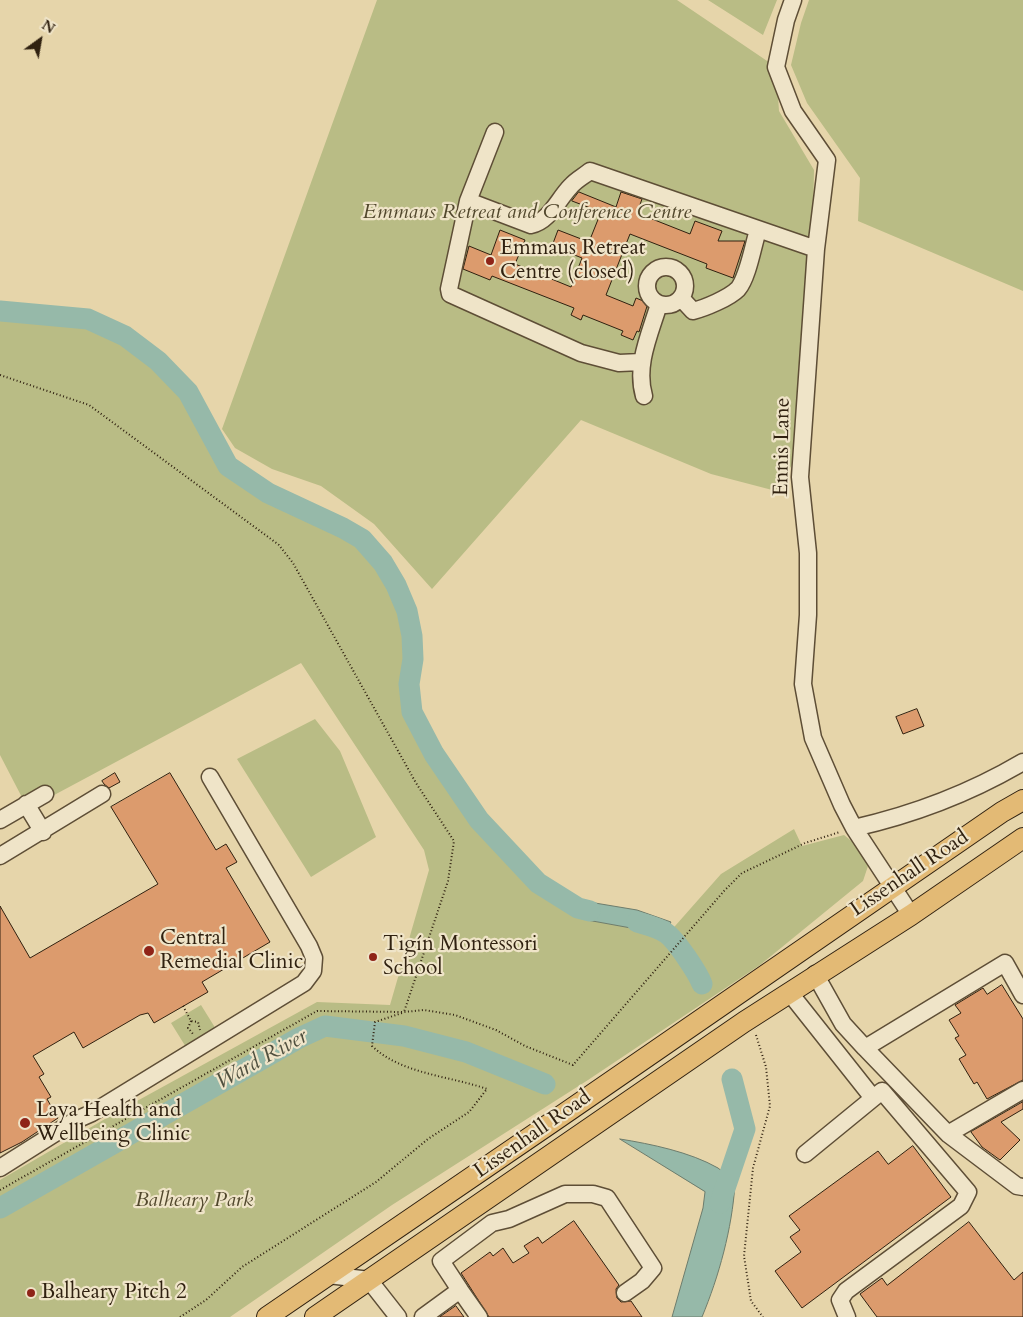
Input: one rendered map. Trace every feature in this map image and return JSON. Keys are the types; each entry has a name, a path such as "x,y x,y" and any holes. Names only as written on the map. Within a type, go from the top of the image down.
{"main road":[{"name":"Lissenhall Road","path":"267,1317 798,950 1002,812 1023,800"},
{"name":"Lissenhall Road","path":"315,1317 815,974 911,915 1023,838"},
{"path":"798,950 815,974"}],"street":[{"name":"Ennis Lane","path":"793,0 786,20 776,67 793,112 827,160 816,249 800,477 808,553 808,615 803,684 812,738 854,828 911,915"},
{"path":"495,132 468,201 449,289 450,294 582,353 619,363 641,362"},
{"path":"468,201 531,225 538,224 550,214 572,185 590,171 816,249"},
{"path":"681,298 692,310 705,308 737,290 758,230"},
{"path":"661,267 674,268 683,276 686,287 681,298 671,305 659,304 650,296 647,284 651,273 661,267"},
{"path":"644,396 640,384 641,362 659,304"},
{"path":"854,828 927,806 1005,773 1023,762"},
{"path":"0,1168 184,1055 280,1000 304,983 313,971 314,958 309,946 210,777"},
{"path":"0,820 45,794"},
{"path":"0,856 43,832 102,794"},
{"path":"26,804 43,832"},
{"path":"865,1048 1005,963 1023,995"},
{"path":"815,974 843,1024 948,1134 1017,1186 1023,1187"},
{"path":"789,992 873,1098"},
{"path":"805,1154 882,1090 968,1192 961,1206 846,1291 840,1300 847,1317"},
{"path":"948,1134 1023,1090"},
{"path":"479,1317 441,1261 492,1223 509,1219 565,1194 593,1194 607,1198 652,1268 642,1281 625,1293"},
{"path":"329,1275 369,1280 398,1317"},
{"path":"423,1317 460,1290"}],"path":[{"path":"0,375 89,405 279,545 293,563 416,783 454,842 448,880 404,1012"},
{"path":"0,1190 317,1011 404,1012 424,1010 455,1015 496,1030 525,1046 573,1065 742,873 805,843 854,828"},
{"path":"183,1006 191,1021"},
{"path":"180,1317 206,1300 242,1267 376,1182 428,1140 469,1112 487,1089 402,1065 383,1057 372,1046 375,1022 404,1012"},
{"path":"191,1021 198,1022 201,1028 197,1034 192,1034 188,1028 191,1021"},
{"path":"756,1035 766,1067 770,1106 753,1168 744,1256 751,1300 763,1317"}],"green space":[{"name":"Emmaus Retreat and Conference Centre","path":"377,0 677,0 776,67 779,111 814,170 813,221 796,458 776,491 711,474 581,420 432,589 374,524 321,486 272,469 235,448 222,429"},
{"path":"708,0 777,0 763,35"},
{"path":"809,0 1023,0 1023,291 858,221 860,178 807,103 791,65 801,23"},
{"name":"Balheary Park","path":"0,318 92,328 112,337 150,362 171,381 198,418 211,450 225,468 252,491 298,514 352,537 388,582 397,599 404,652 402,686 406,711 424,751 480,829 525,878 548,899 587,920 668,934 721,874 794,829 802,846 844,835 859,847 868,866 863,881 760,965 588,1080 392,1205 230,1317 0,1317 0,1180 117,1112 317,1002 390,1005 429,870 424,850 301,663 28,809 0,755"},
{"path":"315,719 340,751 376,837 311,877 237,759"},
{"path":"201,1005 219,1034 189,1052 171,1023"}],"shaded area":[{"path":"569,895 583,901 637,910 671,922 664,934 587,920 561,906"},
{"path":"620,1139 657,1146 695,1157 718,1168 735,1184 724,1252 702,1317 672,1317 703,1208 705,1192"}],"building":[{"name":"Emmaus Retreat Centre (closed)","path":"579,192 616,207 621,192 642,199 637,213 690,234 695,221 722,231 718,241 745,241 733,278 706,268 707,264 630,234 606,295 633,306 636,298 648,303 639,332 637,331 633,340 621,335 623,331 583,315 581,320 571,315 574,308 492,276 490,280 463,269 469,246 491,255 500,230 525,240 515,264 571,287 582,258 552,246 558,230 589,242 601,212 572,201"},
{"path":"917,709 924,726 903,734 896,717"},
{"path":"115,773 120,782 109,788 102,781"},
{"path":"170,773 216,850 226,844 237,862 226,868 270,942 202,982 208,992 154,1023 148,1013 140,1015 83,1048 74,1032 33,1056 44,1074 39,1077 51,1097 47,1099 58,1118 22,1142 0,1153 0,906 30,958 158,884 111,807"},
{"path":"1002,985 1023,1019 1023,1080 987,1099 977,1082 974,1084 959,1059 966,1055 955,1038 959,1036 949,1020 961,1013 955,1005 983,988 987,994"},
{"path":"1023,1102 1023,1109 1001,1122 1020,1140 1000,1160 982,1147 971,1132"},
{"path":"913,1146 951,1197 802,1308 775,1271 801,1252 790,1237 800,1230 789,1216 878,1151 888,1164"},
{"path":"574,1221 619,1285 616,1289 617,1298 621,1302 631,1301 642,1317 489,1317 461,1273 490,1252 493,1256 503,1248 513,1263 529,1253 524,1246 538,1237 542,1243"},
{"path":"969,1222 1014,1280 1023,1272 1023,1317 877,1317 860,1294 882,1278 887,1285"},
{"path":"456,1306 464,1317 440,1317"}],"waterway":[{"path":"0,311 88,319 125,336 158,361 188,392 228,466 268,493 343,528 362,539 383,563 396,585 407,611 412,636 413,659 409,684 412,712 434,754 479,820 538,883 578,908 590,911"},
{"path":"637,922 652,926 666,933 686,957 702,984"},
{"name":"Ward River","path":"0,1208 299,1038 325,1026 404,1036 466,1052 545,1084"},
{"path":"720,1203 745,1129 732,1079"}],"place":[{"name":"Emmaus Retreat Centre (closed)","path":"490,261"},
{"name":"Central Remedial Clinic","path":"149,951"},
{"name":"Tigín Montessori School","path":"373,957"},
{"name":"Laya Health and Wellbeing Clinic","path":"25,1123"},
{"name":"Balheary Pitch 2","path":"31,1293"}]}
